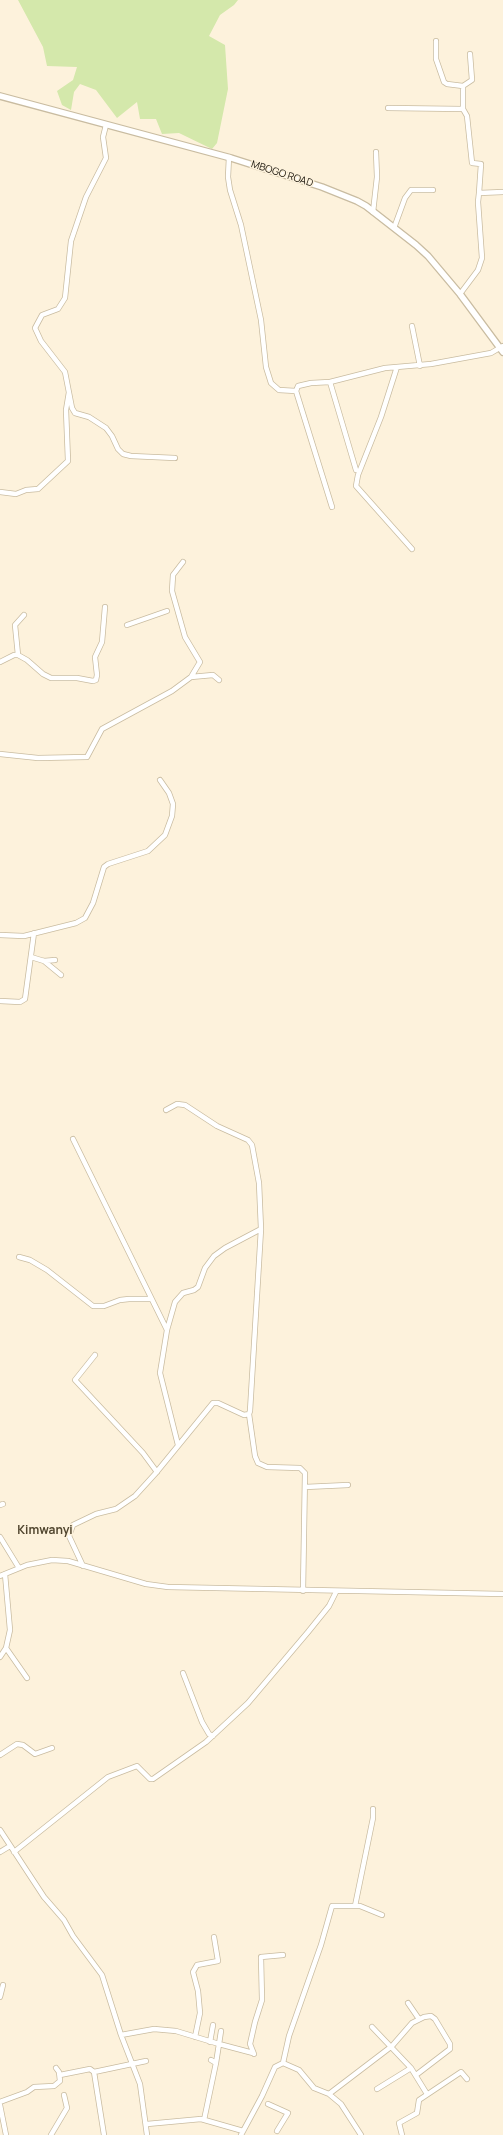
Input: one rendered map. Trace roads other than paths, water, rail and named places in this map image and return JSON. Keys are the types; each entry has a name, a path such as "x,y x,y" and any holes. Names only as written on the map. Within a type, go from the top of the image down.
{"main road":[{"name":"MBOGO ROAD","path":"0,96 229,157 322,187 357,201 416,244 460,294 502,349"}],"street":[{"path":"436,41 436,59 444,82 447,84 463,86 472,80 470,54"},
{"path":"460,294 478,270 482,258 478,202 481,164 472,164 466,116 463,109 463,86"},
{"path":"388,108 463,109"},
{"path":"106,125 103,137 106,158 86,197 72,241 68,256 65,298 58,308 42,315 36,328 41,341 65,372 70,388 74,411 89,417 106,428 112,436 118,449 123,454 131,456 175,458"},
{"path":"373,212 377,177 376,152"},
{"path":"229,157 228,177 230,190 241,225 261,320 266,368 271,383 279,390 296,391"},
{"path":"394,228 405,198 411,190 434,190"},
{"path":"479,193 503,192"},
{"path":"412,326 420,366"},
{"path":"332,507 296,391 300,384 330,382 385,368 420,366 491,353 502,349"},
{"path":"397,367 381,418 358,475 356,486 412,548"},
{"path":"330,382 356,470"},
{"path":"0,492 16,494 26,490 38,489 68,461 66,410 70,388"},
{"path":"0,754 38,758 87,757 102,729 172,691 191,677 200,662 185,637 172,591 173,575 183,562"},
{"path":"0,662 14,655 18,655 27,660 43,674 51,678 77,678 93,682 96,680 97,675 95,657 102,642 104,607"},
{"path":"127,626 167,611"},
{"path":"18,655 15,625 24,615"},
{"path":"191,677 213,675 219,680"},
{"path":"0,935 14,936 34,933 82,920 93,903 104,867 108,864 148,851 165,835 172,816 173,804 170,793 160,780"},
{"path":"0,1001 24,1001 34,933"},
{"path":"31,957 36,960 55,960"},
{"path":"44,961 61,975"},
{"path":"166,1110 177,1104 185,1105 216,1126 250,1142 260,1182 261,1229 249,1414 255,1456 258,1463 267,1467 300,1468 305,1473 303,1591"},
{"path":"73,1139 167,1330"},
{"path":"178,1445 160,1373 167,1330 177,1299 183,1293 194,1290 198,1287 205,1268 214,1256 225,1248 261,1229"},
{"path":"19,1257 30,1260 47,1270 93,1306 104,1306 120,1300 151,1299"},
{"path":"95,1355 75,1380 143,1453 157,1472"},
{"path":"84,1566 69,1536 70,1527 83,1519 125,1504 157,1472 212,1403 218,1403 244,1415 249,1414"},
{"path":"305,1487 348,1485"},
{"path":"0,1537 19,1568"},
{"path":"0,1657 6,1648 10,1630 2,1575 36,1562 52,1560 84,1566 146,1584 168,1587 336,1592 503,1594"},
{"path":"14,1852 108,1777 137,1766 150,1779 153,1779 213,1736 248,1703 329,1606 336,1592"},
{"path":"6,1648 26,1678"},
{"path":"184,1673 202,1722 209,1734 213,1736"},
{"path":"0,1756 16,1744 21,1744 34,1754 52,1748"},
{"path":"355,1906 373,1818 373,1809"},
{"path":"0,1830 44,1897 64,1920 73,1936 100,1971 121,2035 140,2084 147,2135"},
{"path":"0,1852 10,1846"},
{"path":"146,2124 204,2120 242,2133 262,2096 275,2067 283,2062 289,2036 321,1945 332,1906 360,1906 382,1915"},
{"path":"195,2037 200,2013 193,1972 197,1965 218,1960 214,1937"},
{"path":"121,2035 154,2029 176,2031 254,2054 250,2044 262,2000 261,1957 283,1955"},
{"path":"0,1997 3,1985"},
{"path":"408,2003 419,2019"},
{"path":"329,2094 392,2046 409,2026 419,2019 428,2016 433,2017 450,2047 449,2051 416,2075"},
{"path":"210,2042 213,2025"},
{"path":"372,2027 392,2046 411,2068 427,2094"},
{"path":"204,2120 221,2031"},
{"path":"211,2060 216,2063"},
{"path":"60,2075 90,2069 94,2072 146,2061"},
{"path":"283,2062 303,2073 314,2088 329,2094 344,2107 348,2117 362,2135"},
{"path":"0,2102 28,2092 34,2087 54,2086 60,2081 60,2075 56,2068"},
{"path":"377,2089 411,2068"},
{"path":"94,2072 104,2135"},
{"path":"402,2135 399,2123 417,2113 417,2102 461,2072 468,2079"},
{"path":"51,2135 67,2108 64,2095"},
{"path":"268,2104 288,2114 277,2131"},
{"path":"0,2105 6,2135"}],"district":[{"name":"Kimwanyi","path":"45,1531"}]}
